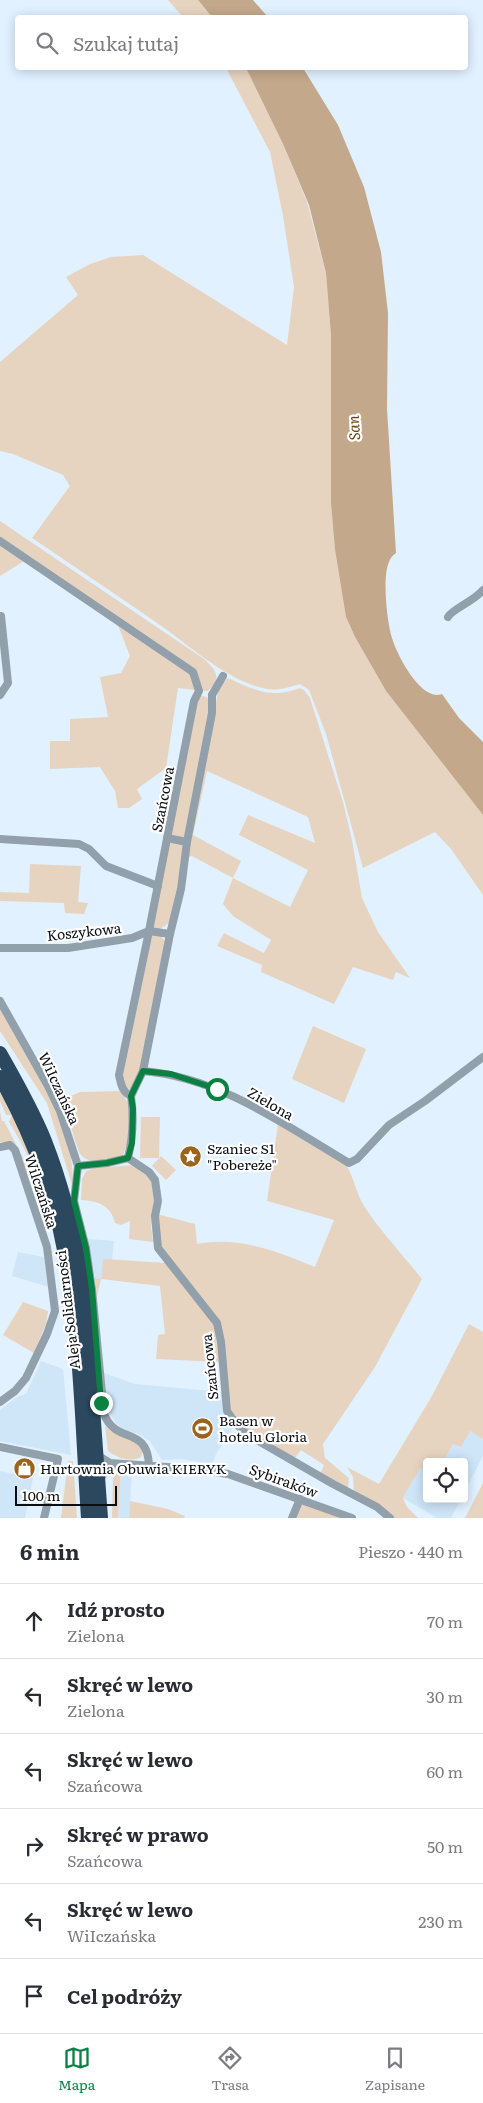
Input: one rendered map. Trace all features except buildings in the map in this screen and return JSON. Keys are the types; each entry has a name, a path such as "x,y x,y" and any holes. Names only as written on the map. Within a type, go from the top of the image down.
{"highway":[{"name":"Aleja Solidarności","path":"0,1052 45,1140 72,1225 84,1298 101,1518"},
{"name":"Aleja Solidarności","path":"0,1077 33,1146 53,1204 64,1250 72,1300 88,1518"}],"street":[{"path":"0,541 193,672 199,691 212,695"},
{"path":"448,617 450,612 476,598 483,590"},
{"path":"0,695 8,683 1,616"},
{"path":"131,1096 143,1071 170,934 181,889 187,842 212,713 212,695 223,676"},
{"name":"Szańcowa","path":"199,691 194,701 119,1075 126,1093 131,1096 133,1109 132,1143 128,1158 149,1172 155,1180 158,1201 155,1216 158,1248 217,1323 221,1342 227,1411 236,1424 250,1436 333,1484 377,1506 390,1518"},
{"path":"0,838 79,844 89,849 106,866 158,886"},
{"path":"167,838 187,842"},
{"name":"Koszykowa","path":"0,948 68,948 132,938 149,931 170,934"},
{"name":"WiIczańska","path":"0,1001 60,1111 78,1166 74,1201 86,1248 92,1289 104,1414 109,1424 116,1431 136,1438 143,1444 149,1453 149,1465"},
{"name":"Zielona","path":"143,1071 171,1074 229,1094 349,1163 357,1160 388,1125 425,1101 483,1057"},
{"name":"Wilczańska","path":"0,1146 10,1145 15,1150 47,1247 55,1311 47,1334 26,1378 15,1391 0,1402"},
{"path":"78,1166 107,1163 128,1158"},
{"path":"0,1447 58,1459 44,1518"},
{"name":"Sybiraków","path":"96,1454 105,1461 117,1464 196,1468 228,1474 352,1518"},
{"path":"98,1482 106,1470 117,1464"},
{"path":"292,1518 300,1499"}],"shaded area":[{"path":"168,0 198,0 210,15 181,15"},
{"path":"227,70 247,70 283,144 307,202 326,273 331,336 331,467 346,617 355,637 386,691 483,815 483,895 451,849 435,832 363,868 326,734 309,690 300,684 280,689 267,689 238,679 211,663 160,625 32,538 70,486 63,475 13,454 0,451 0,362 78,295 66,277 90,264 111,257 143,255 287,345 294,287 283,216 270,152"},
{"path":"0,521 204,659 216,674 213,686 208,691 204,691 201,688 198,677 0,539"},
{"path":"0,545 24,561 0,576"},
{"path":"117,623 190,673 195,690 178,688 166,768 137,789 142,799 129,808 118,808 115,791 100,767 50,769 50,741 70,741 70,719 108,717 100,677 121,673 130,656"},
{"path":"228,678 263,692 280,693 300,688 310,698 343,802 362,898 378,932 410,978 396,972 393,980 353,967 334,1004 261,972 262,965 217,946 224,933 264,953 271,940 233,916 223,904 233,878 192,856 188,857 219,686","holes":["207,771 308,817 315,843 248,815 239,835 308,870 290,907 233,878 241,861 193,835"]},
{"path":"199,695 207,697 211,704 185,837 170,837 193,710"},
{"path":"172,841 184,845 180,882 169,923 160,929 154,928 152,925"},
{"path":"30,864 81,866 78,902 88,903 84,914 65,913 64,903 0,901 0,892 29,893"},
{"path":"152,934 160,935 165,941 142,1064 133,1088 126,1089 122,1081"},
{"path":"0,1008 36,1070 59,1118 72,1164 72,1185 47,1103 0,1031"},
{"path":"313,1026 366,1049 344,1103 292,1079"},
{"path":"0,1086 38,1169 42,1194 28,1157 9,1122 12,1115 6,1115 0,1101"},
{"path":"120,1091 128,1106 131,1123 128,1141 122,1157 101,1161 84,1158 76,1145 64,1099 80,1092"},
{"path":"0,1111 2,1121 4,1121 31,1173 26,1174 17,1150 0,1142"},
{"path":"141,1117 160,1117 159,1158 140,1158"},
{"path":"278,1124 343,1161 350,1172 364,1206 422,1279 375,1367 323,1444 325,1458 349,1478 348,1490 320,1474 324,1465 301,1450 293,1460 236,1422 228,1411 222,1334 161,1251 157,1214 195,1224 197,1244 228,1242 258,1246 315,1267 334,1220 267,1201"},
{"path":"161,1156 176,1170 166,1180 152,1166"},
{"path":"134,1165 150,1177 152,1182 154,1201 151,1225 153,1242 129,1239 130,1221 121,1225 115,1223 110,1212 103,1205 93,1201 81,1200 82,1179 86,1171 95,1168"},
{"path":"88,1239 114,1241 112,1260 103,1260 101,1279 95,1278"},
{"path":"18,1252 44,1257 49,1287 12,1276"},
{"path":"103,1259 167,1263 195,1297 215,1327 219,1362 156,1359 158,1335 165,1334 160,1286 101,1279"},
{"path":"95,1278 101,1279 97,1296"},
{"path":"23,1302 48,1311 46,1324 34,1353 3,1335"},
{"path":"469,1324 483,1332 483,1439 470,1431 461,1447 453,1444 445,1458 423,1458 423,1470 420,1468 403,1498 407,1507 418,1518 393,1518 354,1492 353,1477 347,1467 379,1484 432,1396"},
{"path":"41,1361 63,1369 71,1455 0,1441 0,1410 17,1397 26,1394"},
{"path":"104,1373 135,1384 222,1392 223,1413 233,1428 216,1454 212,1464 181,1459 162,1460 150,1441 138,1434 124,1430 116,1423 109,1412"},
{"path":"105,1426 115,1434 139,1445 143,1449 141,1457 133,1460 124,1459 108,1451"},
{"path":"470,1431 483,1439 483,1456 468,1485 468,1458 445,1458 453,1444"},
{"path":"68,1461 73,1461 77,1518 61,1518"},
{"path":"122,1468 127,1468 128,1472 121,1472 118,1518 112,1518 113,1478"},
{"path":"420,1468 423,1470 423,1503 459,1503 451,1518 437,1518 403,1498"},
{"path":"0,1471 33,1478 25,1518 0,1518"},
{"path":"121,1472 132,1473 129,1518 118,1518"},
{"path":"483,1483 483,1518 465,1518"},
{"path":"130,1501 168,1509 185,1516 184,1518 129,1518"},
{"path":"304,1504 341,1518 295,1518 300,1507"}],"water":[{"path":"198,0 253,0 266,15 210,15"},
{"name":"San","path":"247,70 304,70 338,125 364,187 381,252 388,313 387,409 396,553 389,561 386,578 386,600 390,631 404,665 418,684 434,695 442,694 459,718 483,742 483,815 386,691 355,637 346,617 335,549 331,502 331,336 326,273 309,205 283,144"}],"place":[{"name":"Szaniec S1 \"Pobereże\"","path":"191,1156"},
{"name":"Basen w hotelu Gloria","path":"203,1428"},
{"name":"Hurtownia Obuwia KIERYK","path":"24,1468"}],"route":[{"path":"101,1403 95,1310 86,1248 74,1201 78,1166 107,1163 128,1158 132,1143 133,1109 131,1096 143,1071 171,1074 217,1089"}]}
